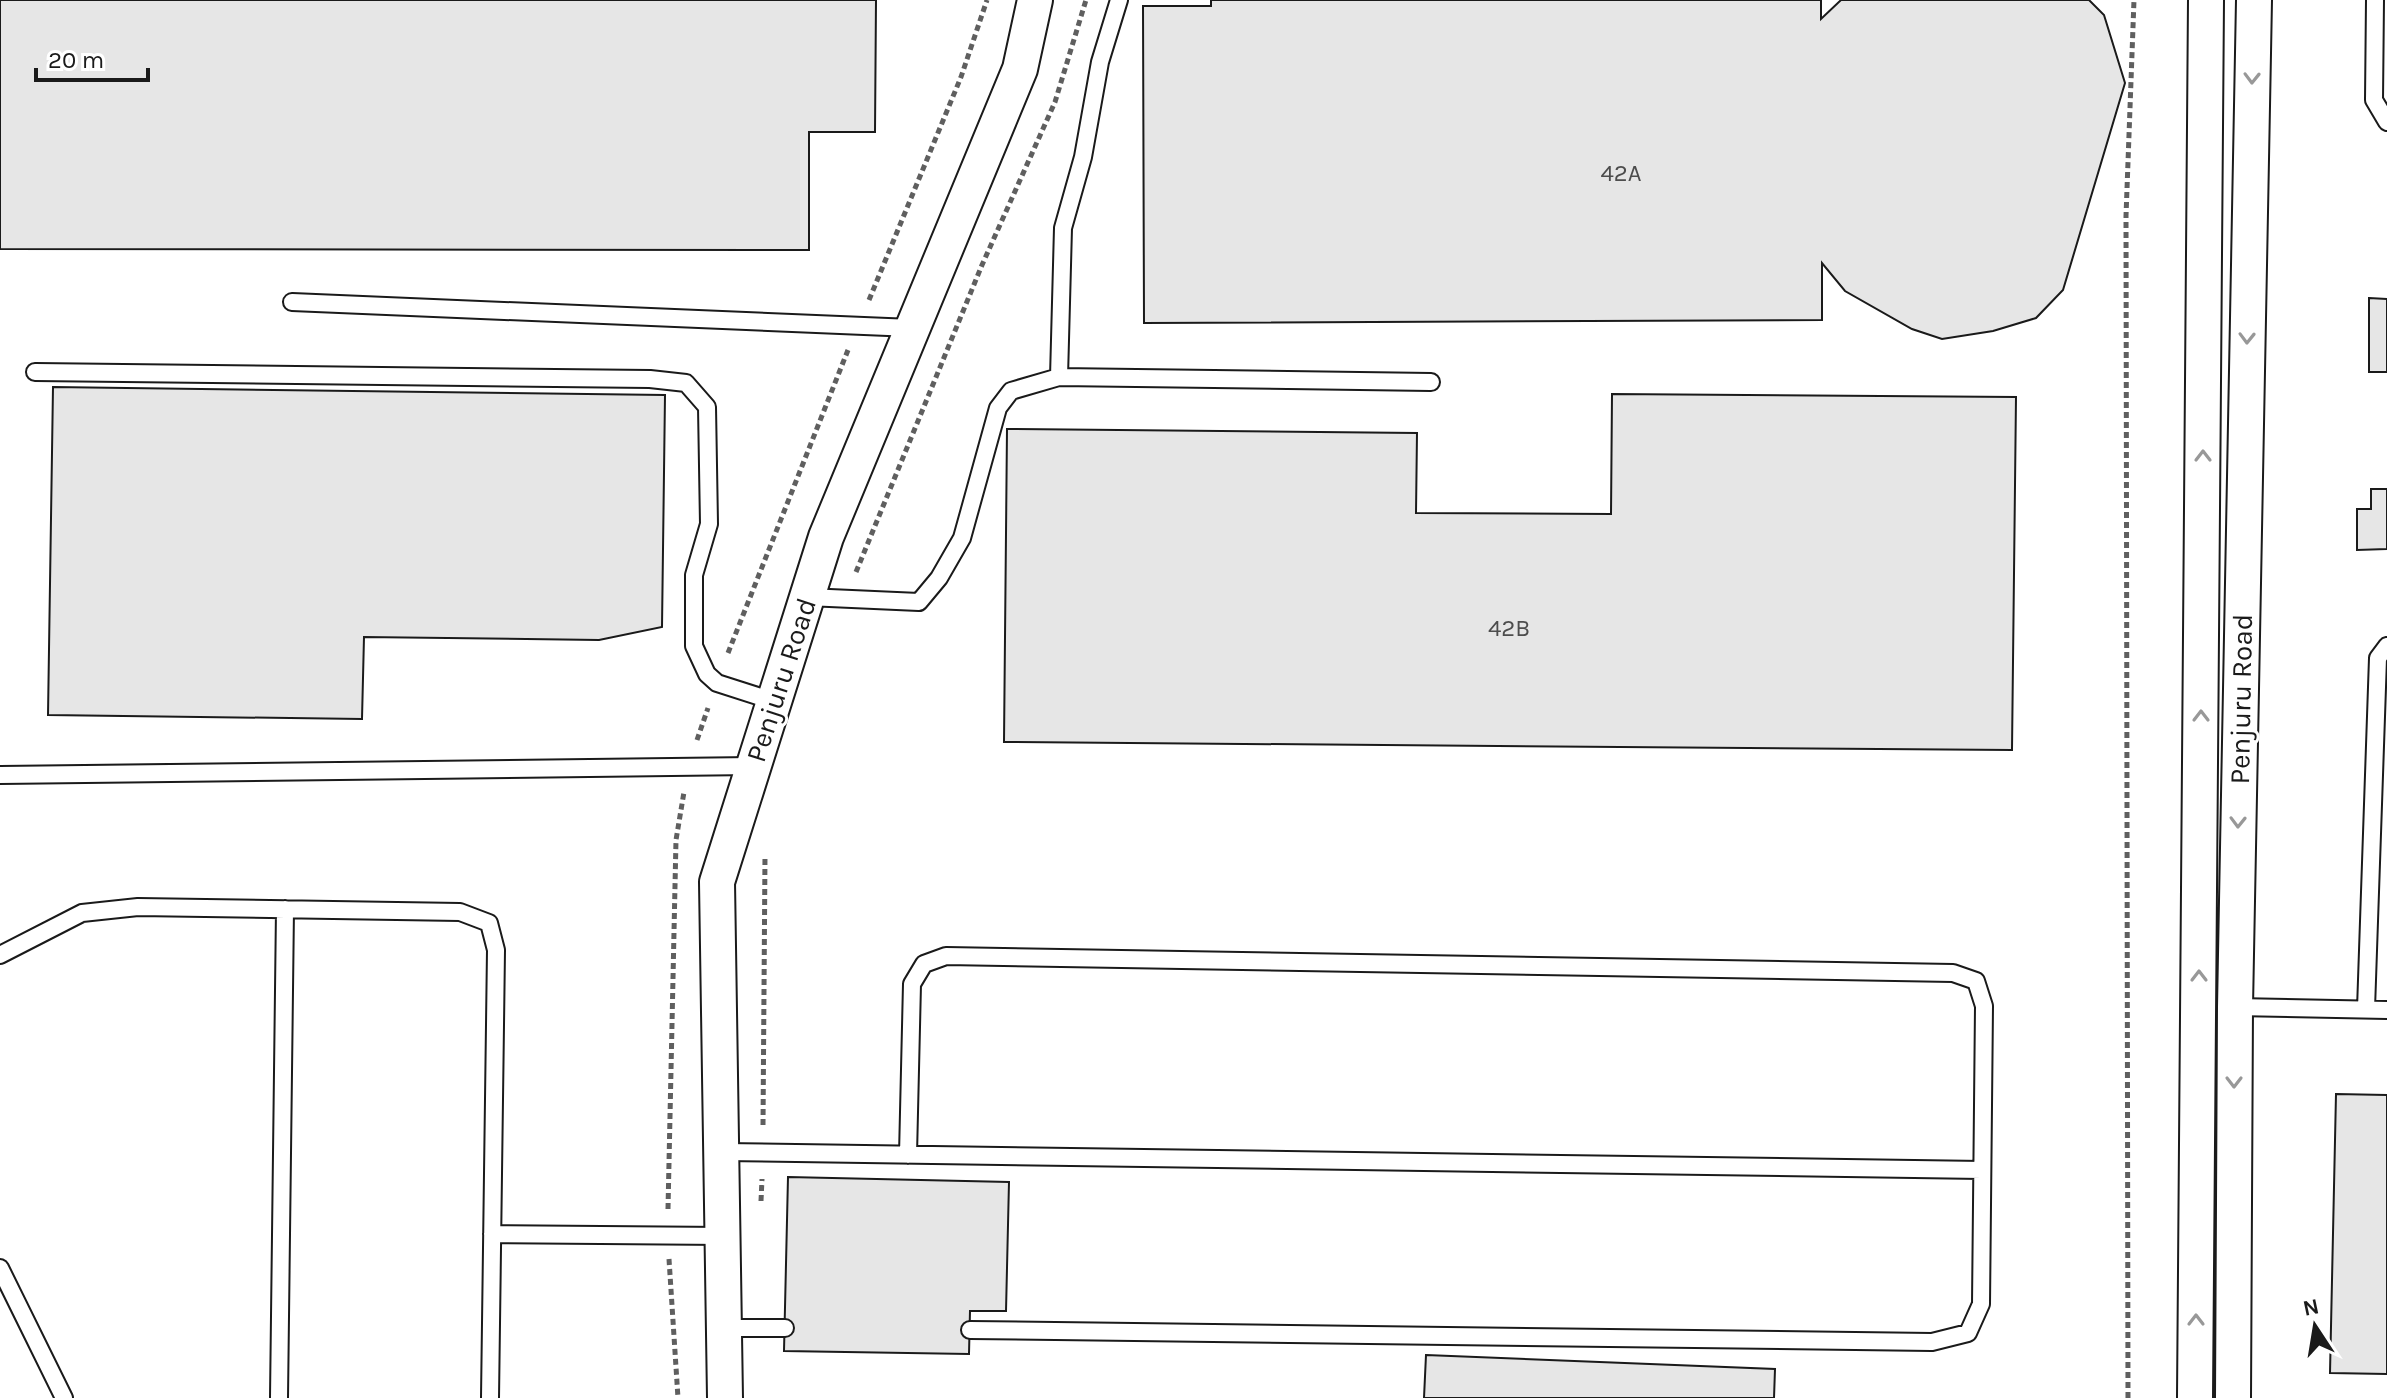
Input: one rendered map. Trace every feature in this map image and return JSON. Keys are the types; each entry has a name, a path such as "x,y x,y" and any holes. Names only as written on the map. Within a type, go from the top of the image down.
{"street":[{"name":"Penjuru Road","path":"725,1398 725,1236 717,882 826,537 1020,69 1035,0"},
{"name":"Penjuru Road","path":"2195,1398 2206,0"},
{"name":"Penjuru Road","path":"2233,1398 2235,1007 2254,0"}],"lane":[{"path":"1059,377 1063,228 1083,157 1100,62 1119,0"},
{"path":"2375,0 2374,100 2387,122"},
{"path":"292,302 912,328"},
{"path":"35,372 650,379 686,383 707,407 709,524 694,575 694,646 707,674 717,683 773,701"},
{"path":"807,597 919,602 939,578 962,538 998,408 1011,391 1059,377 1431,382"},
{"path":"2366,1009 2378,658 2387,646"},
{"path":"0,775 753,766"},
{"path":"0,955 82,913 138,907 460,912 489,923 496,950 490,1398"},
{"path":"279,1398 285,909"},
{"path":"908,1155 912,984 924,964 946,956 1953,973 1976,981 1984,1006 1981,1304 1968,1333 1932,1342 970,1330"},
{"path":"2235,1007 2387,1010"},
{"path":"723,1152 1982,1170"},
{"path":"492,1234 725,1236"},
{"path":"0,1268 64,1398"},
{"path":"725,1328 785,1328"}],"path":[{"path":"845,599 982,265 1055,102 1086,0"},
{"path":"2128,1398 2126,216 2134,0"},
{"path":"761,1217 765,849"}],"building":[{"path":"0,0 876,0 875,132 809,132 809,250 0,249"},
{"path":"1211,0 1821,0 1821,19 1841,0 2089,0 2104,15 2125,83 2063,290 2036,318 1993,331 1942,339 1912,329 1845,291 1822,263 1822,320 1144,323 1143,6 1211,6"},
{"path":"2369,298 2387,299 2387,372 2369,372"},
{"path":"53,387 665,395 662,627 599,640 364,637 362,719 48,715"},
{"path":"1612,394 2016,397 2012,750 1004,742 1007,429 1417,433 1416,513 1611,514"},
{"path":"2371,489 2387,489 2387,549 2357,550 2357,509 2371,509"},
{"path":"2336,1094 2387,1095 2387,1374 2330,1373"},
{"path":"788,1177 1009,1182 1006,1311 970,1311 969,1354 784,1351"},
{"path":"1426,1355 1775,1369 1774,1398 1424,1398"}]}
